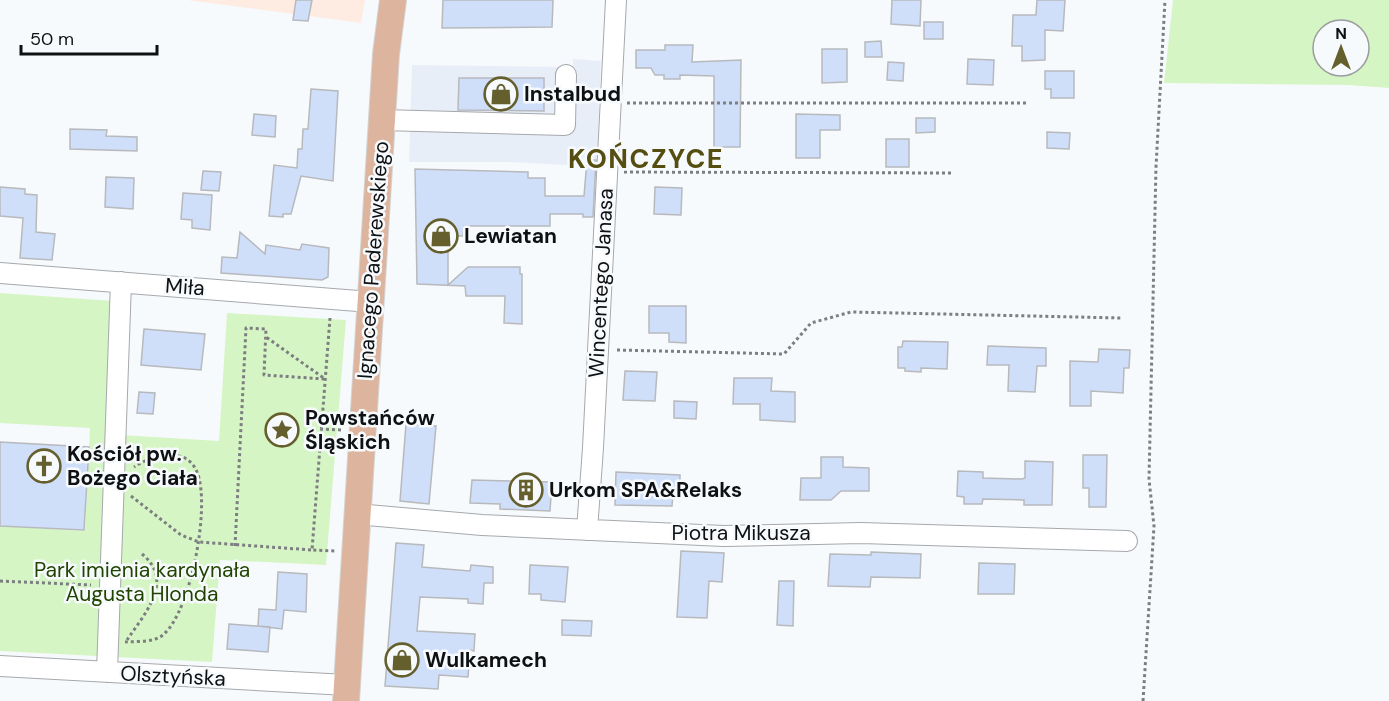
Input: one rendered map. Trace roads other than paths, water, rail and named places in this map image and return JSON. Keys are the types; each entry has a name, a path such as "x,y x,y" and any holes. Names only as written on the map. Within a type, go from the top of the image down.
{"main road":[{"name":"Ignacego Paderewskiego","path":"346,693 386,54 393,0"}],"street":[{"name":"Wincentego Janasa","path":"587,530 616,0"},
{"path":"382,120 565,125 566,75"},
{"name":"Miła","path":"0,273 371,302"},
{"path":"107,672 117,641 110,586 121,282"},
{"name":"Piotra Mikusza","path":"356,514 482,525 724,536 861,533 1127,541"},
{"name":"Olsztyńska","path":"0,666 107,672 346,693"}],"place":[{"name":"Instalbud","path":"501,94"},
{"name":"Lewiatan","path":"441,236"},
{"name":"Powstańców Śląskich","path":"282,430"},
{"name":"Kościół pw. Bożego Ciała","path":"44,466"},
{"name":"Urkom SPA&Relaks","path":"526,490"},
{"name":"Wulkamech","path":"402,660"}],"district":[{"name":"KOŃCZYCE","path":"646,158"}],"park label":[{"name":"Park imienia kardynała Augusta Hlonda","path":"142,582"}]}
